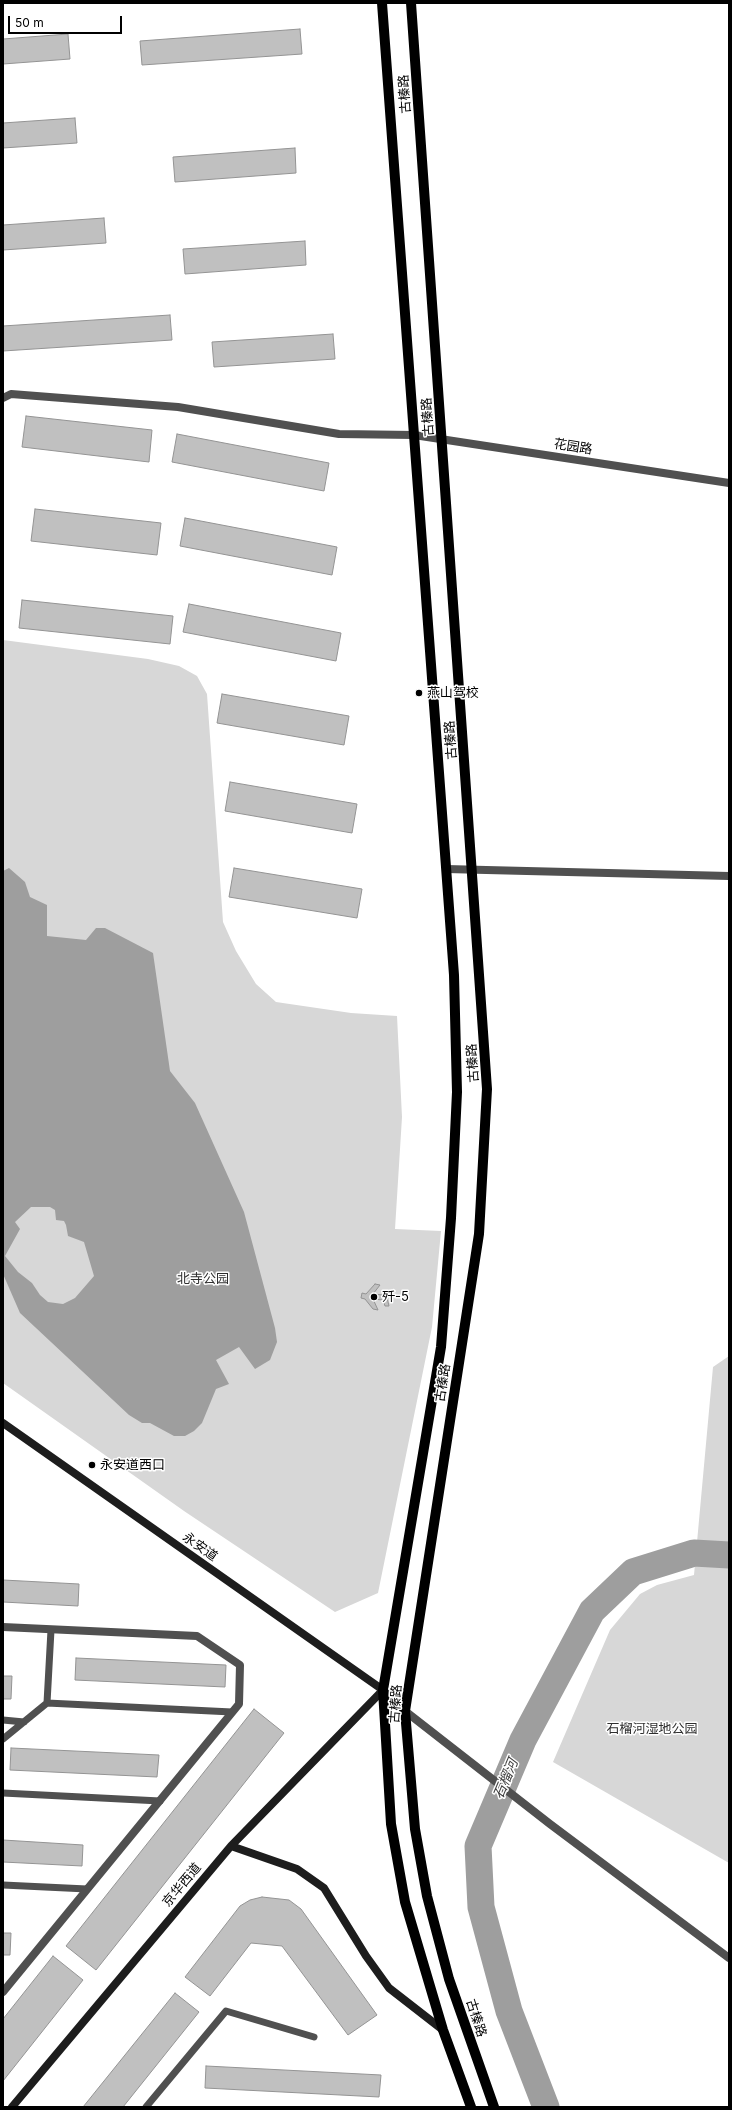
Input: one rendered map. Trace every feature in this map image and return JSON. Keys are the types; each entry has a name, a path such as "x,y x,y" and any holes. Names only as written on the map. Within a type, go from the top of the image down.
{"main road":[{"name":"古榛路","path":"382,3 454,975 457,1092 451,1218 441,1347 383,1690 391,1824 404,1902 443,2030 471,2107"},
{"name":"古榛路","path":"411,3 473,870 487,1089 479,1234 405,1712 415,1829 427,1896 449,1979 494,2107"},
{"name":"永安道","path":"3,1423 383,1690 405,1712"},
{"name":"京华西道","path":"12,2107 231,1846 383,1690"},
{"path":"231,1846 297,1869 324,1888 366,1956 389,1988 443,2030"}],"street":[{"name":"花园路","path":"3,398 10,394 178,407 340,434 414,435 729,483"},
{"path":"446,869 729,876"},
{"path":"3,1627 197,1636 240,1665 239,1704 6,1985 3,1992"},
{"path":"405,1712 550,1824 729,1958"}],"lane":[{"path":"47,1703 51,1630"},
{"path":"3,1739 47,1703 232,1712"},
{"path":"3,1720 24,1722"},
{"path":"3,1793 160,1801"},
{"path":"3,1885 87,1889"},
{"path":"146,2107 226,2011 314,2037"},
{"path":"146,2107 154,2107"}],"green space":[{"name":"北寺公园","path":"3,640 148,659 179,666 197,676 207,694 223,922 236,951 256,984 276,1002 351,1013 397,1016 402,1117 395,1229 441,1231 432,1327 378,1593 335,1612 184,1511 3,1383"},
{"name":"石榴河湿地公园","path":"729,1356 729,1863 553,1762 610,1630 640,1594 657,1585 694,1575 713,1367"}],"shaded area":[{"path":"9,868 25,882 30,897 47,905 47,936 86,940 96,928 105,928 153,953 170,1071 195,1103 244,1212 275,1328 277,1342 270,1360 255,1369 239,1347 216,1360 229,1384 216,1389 202,1423 194,1431 185,1436 174,1436 150,1423 142,1423 129,1415 20,1313 3,1274 3,871","holes":["31,1207 50,1207 55,1210 56,1220 64,1221 68,1236 84,1242 94,1276 75,1298 63,1304 48,1302 40,1295 32,1283 18,1272 5,1256 20,1229 15,1222"]}],"building":[{"path":"300,29 302,54 142,65 140,41"},
{"path":"68,34 70,59 3,64 3,39"},
{"path":"75,118 77,143 3,148 3,123"},
{"path":"295,148 296,173 175,182 173,157"},
{"path":"104,218 106,243 3,250 3,225"},
{"path":"305,241 306,265 185,274 183,249"},
{"path":"170,315 172,340 3,351 3,326"},
{"path":"333,334 335,359 214,367 212,342"},
{"path":"26,416 152,430 149,462 22,447"},
{"path":"177,434 329,463 324,491 172,462"},
{"path":"35,509 161,523 157,555 31,541"},
{"path":"185,518 337,547 332,575 180,546"},
{"path":"22,600 173,616 170,644 19,628"},
{"path":"189,604 341,633 336,661 183,632"},
{"path":"222,694 349,716 344,745 217,723"},
{"path":"230,782 357,804 352,833 225,811"},
{"path":"234,868 362,889 357,918 229,897"},
{"name":"歼-5","path":"375,1284 380,1285 373,1294 383,1295 387,1291 391,1291 387,1298 389,1306 385,1306 383,1300 373,1299 378,1310 373,1309 365,1299 361,1298 362,1293 366,1294"},
{"path":"3,1580 79,1584 78,1606 3,1602"},
{"path":"76,1658 226,1665 225,1687 75,1680"},
{"path":"3,1676 12,1676 11,1699 3,1699"},
{"path":"254,1709 284,1733 96,1970 66,1946"},
{"path":"11,1748 159,1755 157,1777 10,1770"},
{"path":"3,1840 83,1845 82,1866 3,1862"},
{"path":"262,1897 289,1900 301,1909 377,2015 348,2035 282,1946 251,1943 210,1996 185,1977 240,1906 250,1900"},
{"path":"3,1933 11,1933 10,1955 3,1955"},
{"path":"53,1956 83,1980 3,2081 3,2019"},
{"path":"175,1993 199,2012 123,2107 83,2107"},
{"path":"206,2066 381,2075 379,2097 205,2088"}],"waterway":[{"name":"石榴河","path":"546,2107 509,2011 481,1907 478,1846 523,1740 592,1611 633,1572 694,1553 729,1555"}],"place":[{"name":"燕山驾校","path":"419,693"},
{"name":"歼-5","path":"374,1297"},
{"name":"永安道西口","path":"92,1465"}]}
